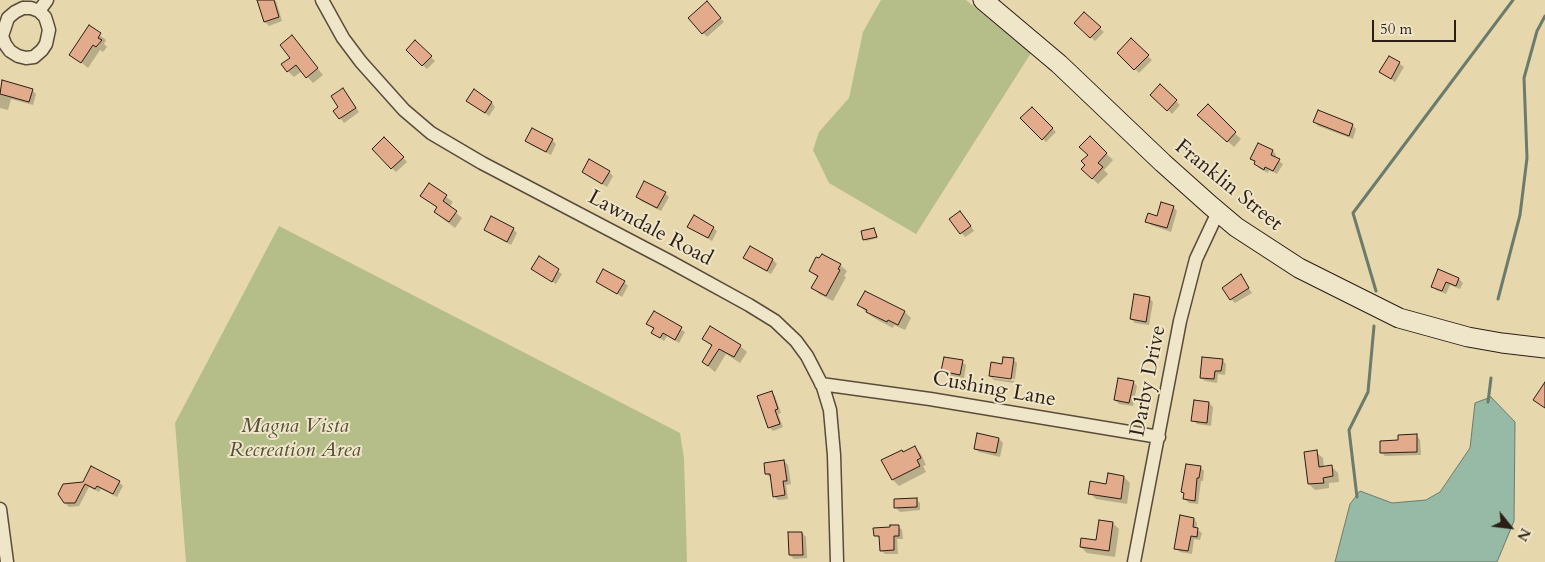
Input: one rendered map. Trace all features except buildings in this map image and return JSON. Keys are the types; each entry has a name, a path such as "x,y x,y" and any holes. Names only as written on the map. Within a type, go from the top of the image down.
{"street":[{"path":"39,12 47,0"},
{"name":"Lawndale Road","path":"322,0 343,38 361,62 404,110 432,133 482,163 669,261 775,321 796,341 807,356 822,384 830,410 837,562"},
{"name":"Franklin Street","path":"983,0 1059,64 1162,163 1218,212 1236,227 1299,268 1399,318 1468,337 1545,348"},
{"name":"Darby Drive","path":"1134,562 1180,321 1196,259 1218,212"},
{"name":"Cushing Lane","path":"822,384 930,399 1159,437"},
{"path":"0,509 7,562"}],"green space":[{"path":"881,0 966,0 1031,53 916,234 829,183 813,150 819,132 849,98 863,32"},
{"name":"Magna Vista Recreation Area","path":"279,226 680,433 684,459 687,562 186,562 175,423"}],"shaded area":[{"path":"1491,397 1515,422 1514,521 1497,562 1335,562 1350,504 1360,491 1392,503 1426,500 1440,492 1470,448 1475,403"}],"waterway":[{"path":"1376,291 1353,213 1513,0"},
{"path":"1498,299 1520,215 1527,158 1524,78 1537,31 1545,16"},
{"path":"1357,497 1349,430 1368,392 1374,326"},
{"path":"1488,402 1491,378"}]}
